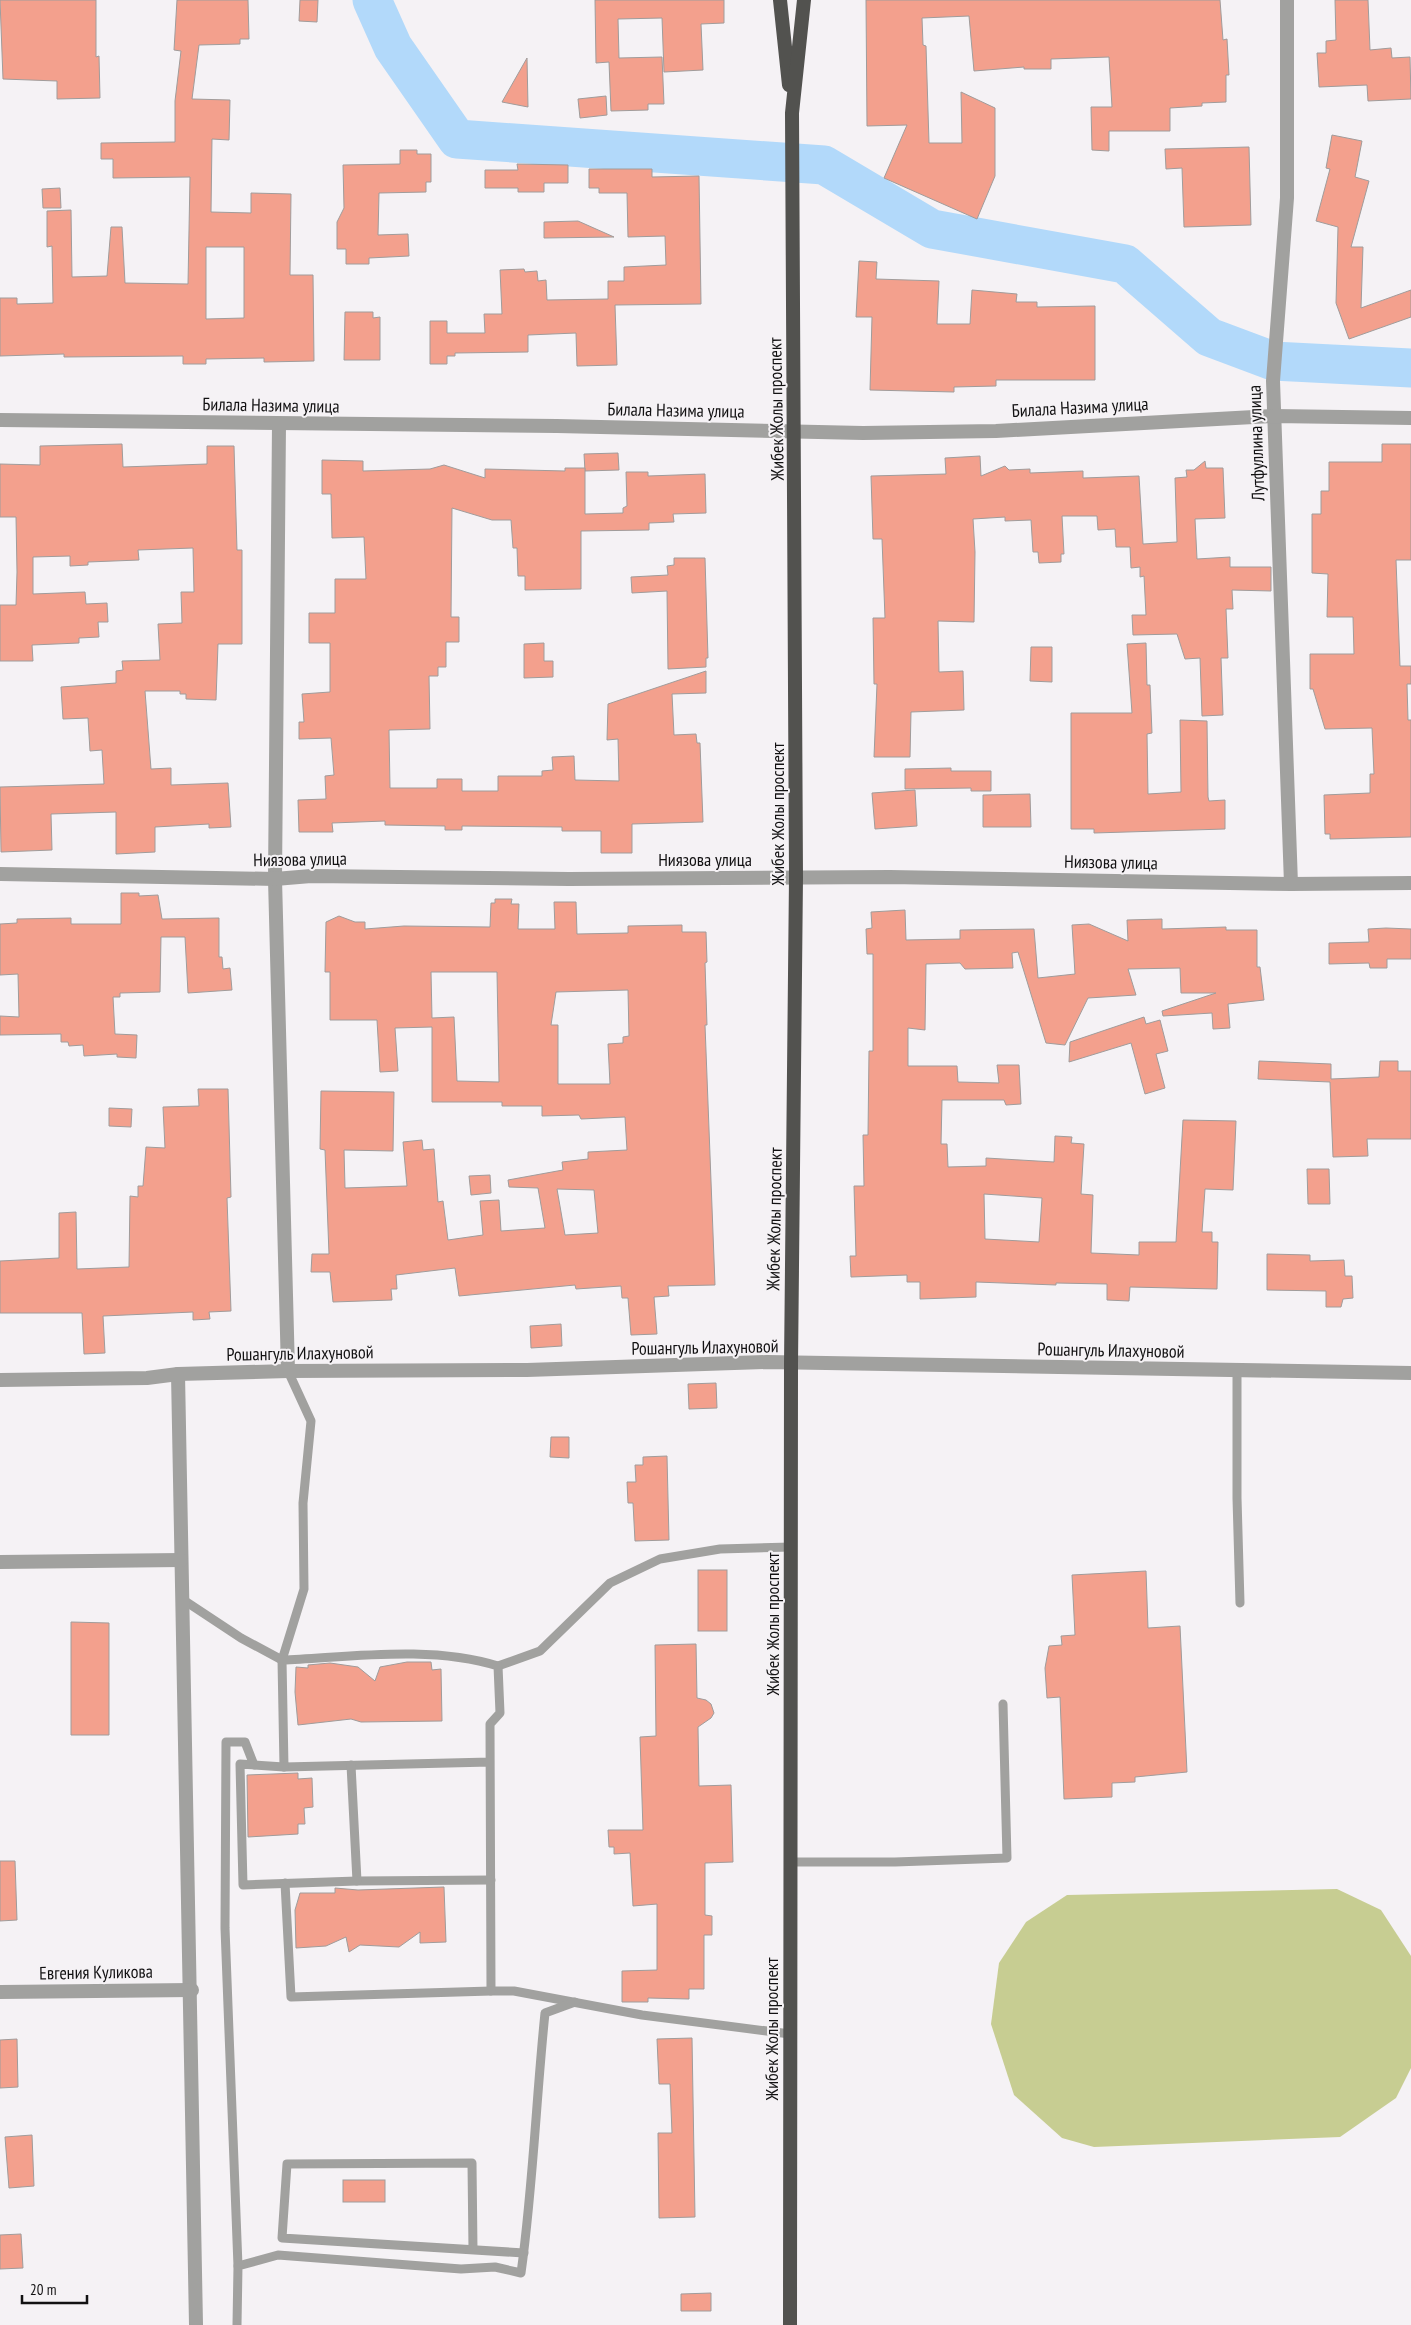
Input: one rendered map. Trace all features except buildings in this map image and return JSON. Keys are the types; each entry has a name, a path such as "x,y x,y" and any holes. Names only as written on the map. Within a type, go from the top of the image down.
{"highway":[{"name":"Жибек Жолы проспект","path":"780,0 792,113"},
{"name":"Жибек Жолы проспект","path":"790,2325 791,1364 796,877 796,431 792,113 804,0"}],"street":[{"name":"Лутфуллина улица","path":"1287,0 1287,198 1273,381 1291,884"},
{"name":"Билала Назима улица","path":"0,420 863,433 996,430 1274,416 1411,418"},
{"path":"278,424 275,879 288,1371"},
{"name":"Ниязова улица","path":"0,874 275,879 310,876 569,879 900,877 1291,884 1411,883"},
{"name":"Рошангуль Илахуновой","path":"0,1380 147,1378 178,1374 288,1371 527,1370 767,1362 791,1364 1411,1373"},
{"path":"178,1374 192,1990 196,2325"},
{"path":"0,1562 181,1560"},
{"name":"Евгения Куликова","path":"0,1992 192,1990"}],"lane":[{"path":"1237,1370 1237,1498 1240,1603"},
{"path":"284,1767 282,1660 304,1589 303,1503 311,1421 288,1371"},
{"path":"182,1599 241,1638 282,1660 428,1654 480,1660 498,1666 540,1651 610,1583 660,1559 720,1549 791,1547"},
{"path":"491,1991 490,1724 500,1713 498,1666"},
{"path":"790,1862 895,1862 1006,1858 1003,1704"},
{"path":"237,2325 238,2266 225,1928 226,1742 245,1742 254,1765"},
{"path":"490,1762 284,1767 240,1764 243,1885 357,1881 491,1880"},
{"path":"351,1765 357,1881"},
{"path":"285,1883 291,1997 514,1991 642,2015 790,2034"},
{"path":"238,2266 278,2255 461,2269 495,2266 521,2273 529,2215 537,2090 545,2013 575,2002"},
{"path":"473,2250 472,2164 287,2164 282,2238 473,2250 524,2253"}],"green space":[{"path":"1337,1889 1381,1910 1411,1956 1411,2068 1396,2098 1340,2137 1094,2147 1062,2138 1014,2095 991,2024 999,1963 1026,1922 1067,1895"}],"waterway":[{"path":"372,0 393,47 457,139 824,165 932,229 1125,264 1209,337 1273,361 1411,368"}]}
